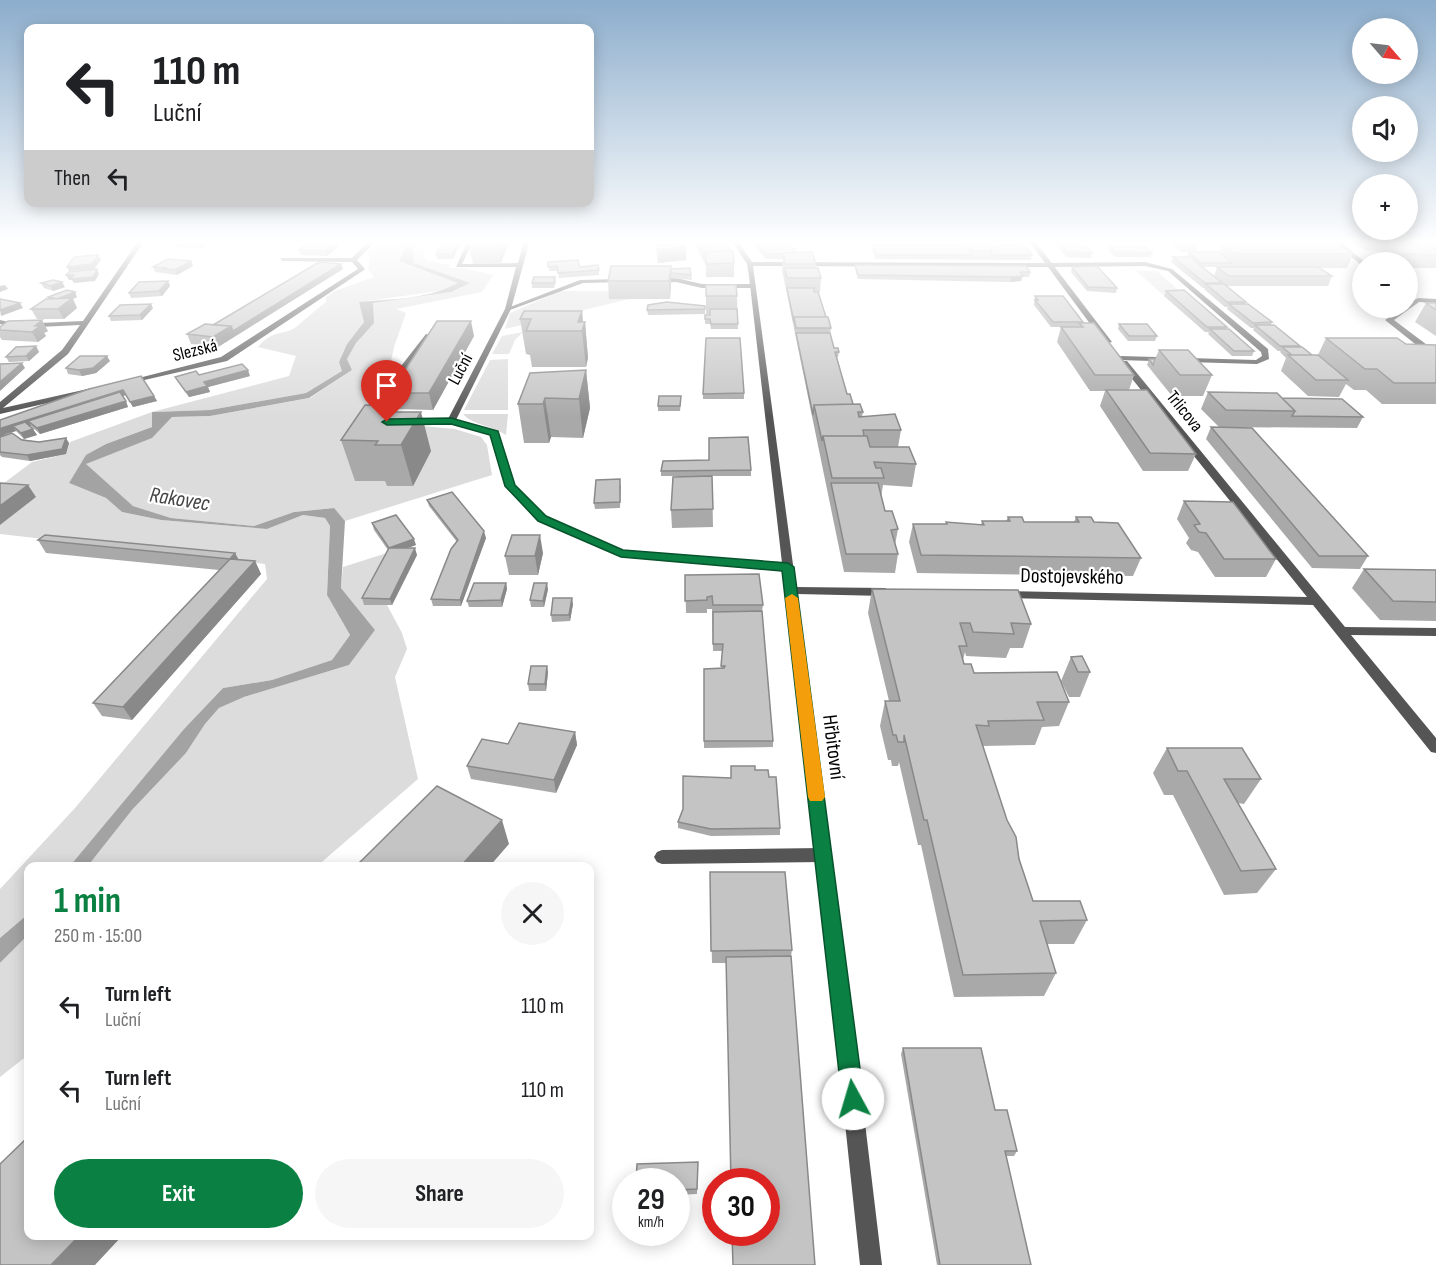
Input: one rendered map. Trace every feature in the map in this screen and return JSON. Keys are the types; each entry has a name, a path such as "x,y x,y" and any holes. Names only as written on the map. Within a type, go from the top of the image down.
{"street":[{"path":"0,409 65,352 101,299"},
{"name":"Slezská","path":"112,385 224,360 316,299"},
{"name":"Luční","path":"451,421 510,299"},
{"path":"507,309 534,299"},
{"name":"Hřbitovní","path":"754,299 824,855 872,1265"},
{"name":"Trlicova","path":"1076,299 1436,748"},
{"path":"1121,358 1257,362 1266,357 1264,351 1204,299"},
{"path":"1418,300 1436,301"},
{"path":"1392,318 1389,320 1432,353"},
{"path":"0,322 18,326 84,323"},
{"path":"387,422 376,420 371,415 374,406 429,335"},
{"path":"0,409 101,388"},
{"path":"399,423 451,421 495,433 510,486 542,519 621,553 788,567"},
{"path":"791,590 901,592"},
{"name":"Dostojevského","path":"995,594 1316,601"},
{"path":"1340,631 1436,632"},
{"path":"662,857 824,855"}],"shaded area":[{"path":"326,299 381,299 360,302 364,322 347,344 339,362 343,371 306,393 210,410 152,412 289,376 296,356 258,347 263,341 296,327 326,302"},
{"path":"401,299 446,299 396,309 406,313 394,347 387,380 364,413 422,426 455,429 481,437 487,445 492,475 345,521 333,508 294,512 254,526 171,518 133,506 85,464 151,438 172,417 210,416 310,398 352,370 347,359 356,343 373,323 373,303"},
{"path":"401,299 373,303 374,323 356,343 347,359 352,370 309,398 210,416 172,417 152,438 86,464 133,506 171,518 254,526 294,512 334,508 345,521 341,588 375,630 349,665 244,697 219,708 205,724 186,753 132,810 91,862 73,862 184,729 223,688 272,680 332,660 350,635 327,595 330,526 325,518 303,515 267,529 161,520 122,512 106,498 69,483 86,455 106,444 152,427 152,412 210,410 306,393 342,371 339,362 347,344 364,322 359,302"},
{"path":"542,299 629,299 505,329 510,313"},
{"path":"523,332 515,340 509,354 492,354 502,336"},
{"path":"508,359 508,410 464,410 490,360"},
{"path":"152,412 152,427 106,444 86,456 69,483 106,498 122,512 161,520 267,529 303,515 325,518 330,526 327,595 350,635 332,660 272,680 223,688 184,729 73,862 25,862 75,808 267,579 265,564 0,534 0,486 32,462 66,454 70,442"},
{"path":"463,414 508,414 506,435 471,420"},
{"path":"390,552 387,605 402,633 407,649 395,677 418,779 322,862 91,862 132,810 186,753 205,724 219,708 244,697 349,665 375,630 341,588 343,567"},
{"path":"24,863 24,917 0,938 0,889"},
{"path":"24,917 24,939 0,963 0,938"},
{"path":"24,939 24,1058 0,1077 0,963"}],"building":[{"path":"0,299 20,303 0,310"},
{"path":"46,299 71,299 58,309 31,309"},
{"path":"257,299 285,299 233,331 231,326 213,325"},
{"path":"789,299 820,299 826,317 794,317 794,322"},
{"path":"1065,299 1083,322 1053,322 1035,300"},
{"path":"1175,299 1194,299 1227,327 1207,327"},
{"path":"1224,299 1242,299 1246,302 1227,302"},
{"path":"667,302 705,306 705,309 647,310 648,305"},
{"path":"1426,303 1436,303 1436,310"},
{"path":"151,304 140,315 109,316 120,305"},
{"path":"1229,304 1248,304 1272,322 1253,323"},
{"path":"710,309 737,309 738,324 711,324 710,319 705,319 705,315 710,315"},
{"path":"524,311 582,311 578,322 585,322 582,331 526,331 531,319 520,319"},
{"path":"794,317 828,317 831,328 796,328"},
{"path":"42,320 35,326 40,326 32,332 0,330 0,327 8,321"},
{"path":"437,321 471,321 429,393 390,393"},
{"path":"1079,323 1094,323 1134,375 1095,375 1061,327 1083,327"},
{"path":"205,324 231,326 213,337 187,334"},
{"path":"1119,324 1147,324 1157,336 1129,336"},
{"path":"1255,325 1274,325 1300,346 1280,346"},
{"path":"1210,329 1229,329 1254,351 1234,351"},
{"path":"796,333 830,333 834,348 838,348 839,352 835,352 847,394 850,394 853,404 814,405 813,415"},
{"path":"706,338 740,338 744,393 703,394"},
{"path":"1326,338 1397,338 1406,344 1436,345 1436,383 1394,383 1377,369 1365,369"},
{"path":"36,346 26,356 6,357 16,347"},
{"path":"1282,347 1302,347 1312,355 1292,355"},
{"path":"1159,350 1188,350 1212,375 1180,375"},
{"path":"1288,355 1318,355 1348,380 1316,380"},
{"path":"80,356 107,356 93,368 79,370 66,368"},
{"path":"22,363 0,382 0,364"},
{"path":"242,364 248,370 204,382 207,386 186,392 175,377 196,371 199,375"},
{"path":"586,370 579,399 545,398 543,404 518,404 530,373"},
{"path":"141,376 154,396 130,402 123,390 0,430 0,420 89,389"},
{"path":"1106,390 1147,390 1196,454 1150,453"},
{"path":"120,392 126,401 37,428 28,421"},
{"path":"1208,392 1277,393 1295,411 1226,410"},
{"path":"659,396 681,396 680,406 658,406"},
{"path":"1282,398 1342,399 1363,417 1292,416 1295,411"},
{"path":"860,404 863,412 858,412 859,417 895,414 901,430 863,430 864,436 823,436 822,441 814,405"},
{"path":"365,405 390,406 386,412 421,412 401,445 375,445 378,441 341,440"},
{"path":"25,422 33,429 21,433 13,426"},
{"path":"1211,427 1252,428 1368,556 1319,556"},
{"path":"12,433 22,440 39,442 66,438 62,449 27,455 0,452 0,437"},
{"path":"823,436 867,436 870,447 909,447 916,464 874,462 876,468 881,468 884,478 832,478"},
{"path":"748,437 751,470 661,471 663,461 709,460 709,438"},
{"path":"712,476 713,509 671,510 673,477"},
{"path":"620,479 620,502 594,503 596,480"},
{"path":"0,483 28,485 0,506"},
{"path":"831,483 878,483 885,511 892,511 898,529 891,530 898,554 846,554"},
{"path":"452,492 484,531 460,600 431,599 451,549 458,540 427,500"},
{"path":"1184,501 1233,502 1276,559 1224,559 1206,533 1199,532 1194,525 1200,524"},
{"path":"396,515 414,539 389,548 372,523"},
{"path":"1008,517 1022,517 1024,522 1079,522 1076,517 1091,517 1094,522 1118,523 1141,558 921,555 913,524 947,524 946,522 984,525 982,521 1010,521"},
{"path":"45,535 235,553 230,559 38,540"},
{"path":"512,535 540,535 535,556 505,556"},
{"path":"389,548 415,548 390,599 362,598"},
{"path":"230,559 255,561 123,707 93,703"},
{"path":"1364,569 1436,570 1436,602 1393,601"},
{"path":"759,574 763,605 713,605 712,596 707,597 707,600 685,601 685,575"},
{"path":"474,583 506,583 501,600 467,601"},
{"path":"534,583 547,583 543,601 530,600"},
{"path":"872,589 1018,590 1031,624 1011,623 1014,634 973,632 970,623 960,623 967,646 959,646 964,664 971,664 974,673 1057,672 1069,702 1037,702 1044,720 988,721 989,726 976,725 1007,820 1016,837 1019,859 1033,901 1080,901 1087,920 1040,921 1056,973 963,975 927,820 924,820 904,735 904,742 898,742 896,735 893,735 885,701 900,701"},
{"path":"553,598 572,598 569,615 551,615"},
{"path":"762,611 773,741 704,741 704,669 724,668 725,666 721,666 723,644 713,644 713,612"},
{"path":"1082,656 1090,672 1078,672 1071,657"},
{"path":"531,666 547,666 545,684 528,684"},
{"path":"519,723 575,732 554,780 467,766 482,739 508,744"},
{"path":"1167,748 1242,748 1261,779 1224,779 1276,869 1241,871 1187,771 1178,771"},
{"path":"731,766 755,766 755,770 768,770 769,777 776,777 780,828 711,829 678,822 683,809 683,776 731,778"},
{"path":"437,786 502,820 464,862 360,862"},
{"path":"710,872 785,872 792,950 711,951"},
{"path":"791,956 815,1265 733,1265 732,1246 780,1246 780,1168 731,1168 726,957"},
{"path":"903,1048 981,1048 995,1110 1007,1110 1017,1151 1005,1151 1031,1265 940,1265"},
{"path":"24,1141 24,1240 75,1240 51,1265 0,1265 0,1164"},
{"path":"698,1162 697,1189 690,1189 690,1168 637,1168 637,1164"}],"slow traffic":[{"path":"792,598 816,797"}],"route":[{"path":"387,422 451,421 495,433 510,486 542,519 621,553 763,567 788,567 853,1099"}],"water label":[{"name":"Rakovec","path":"180,498"}]}
